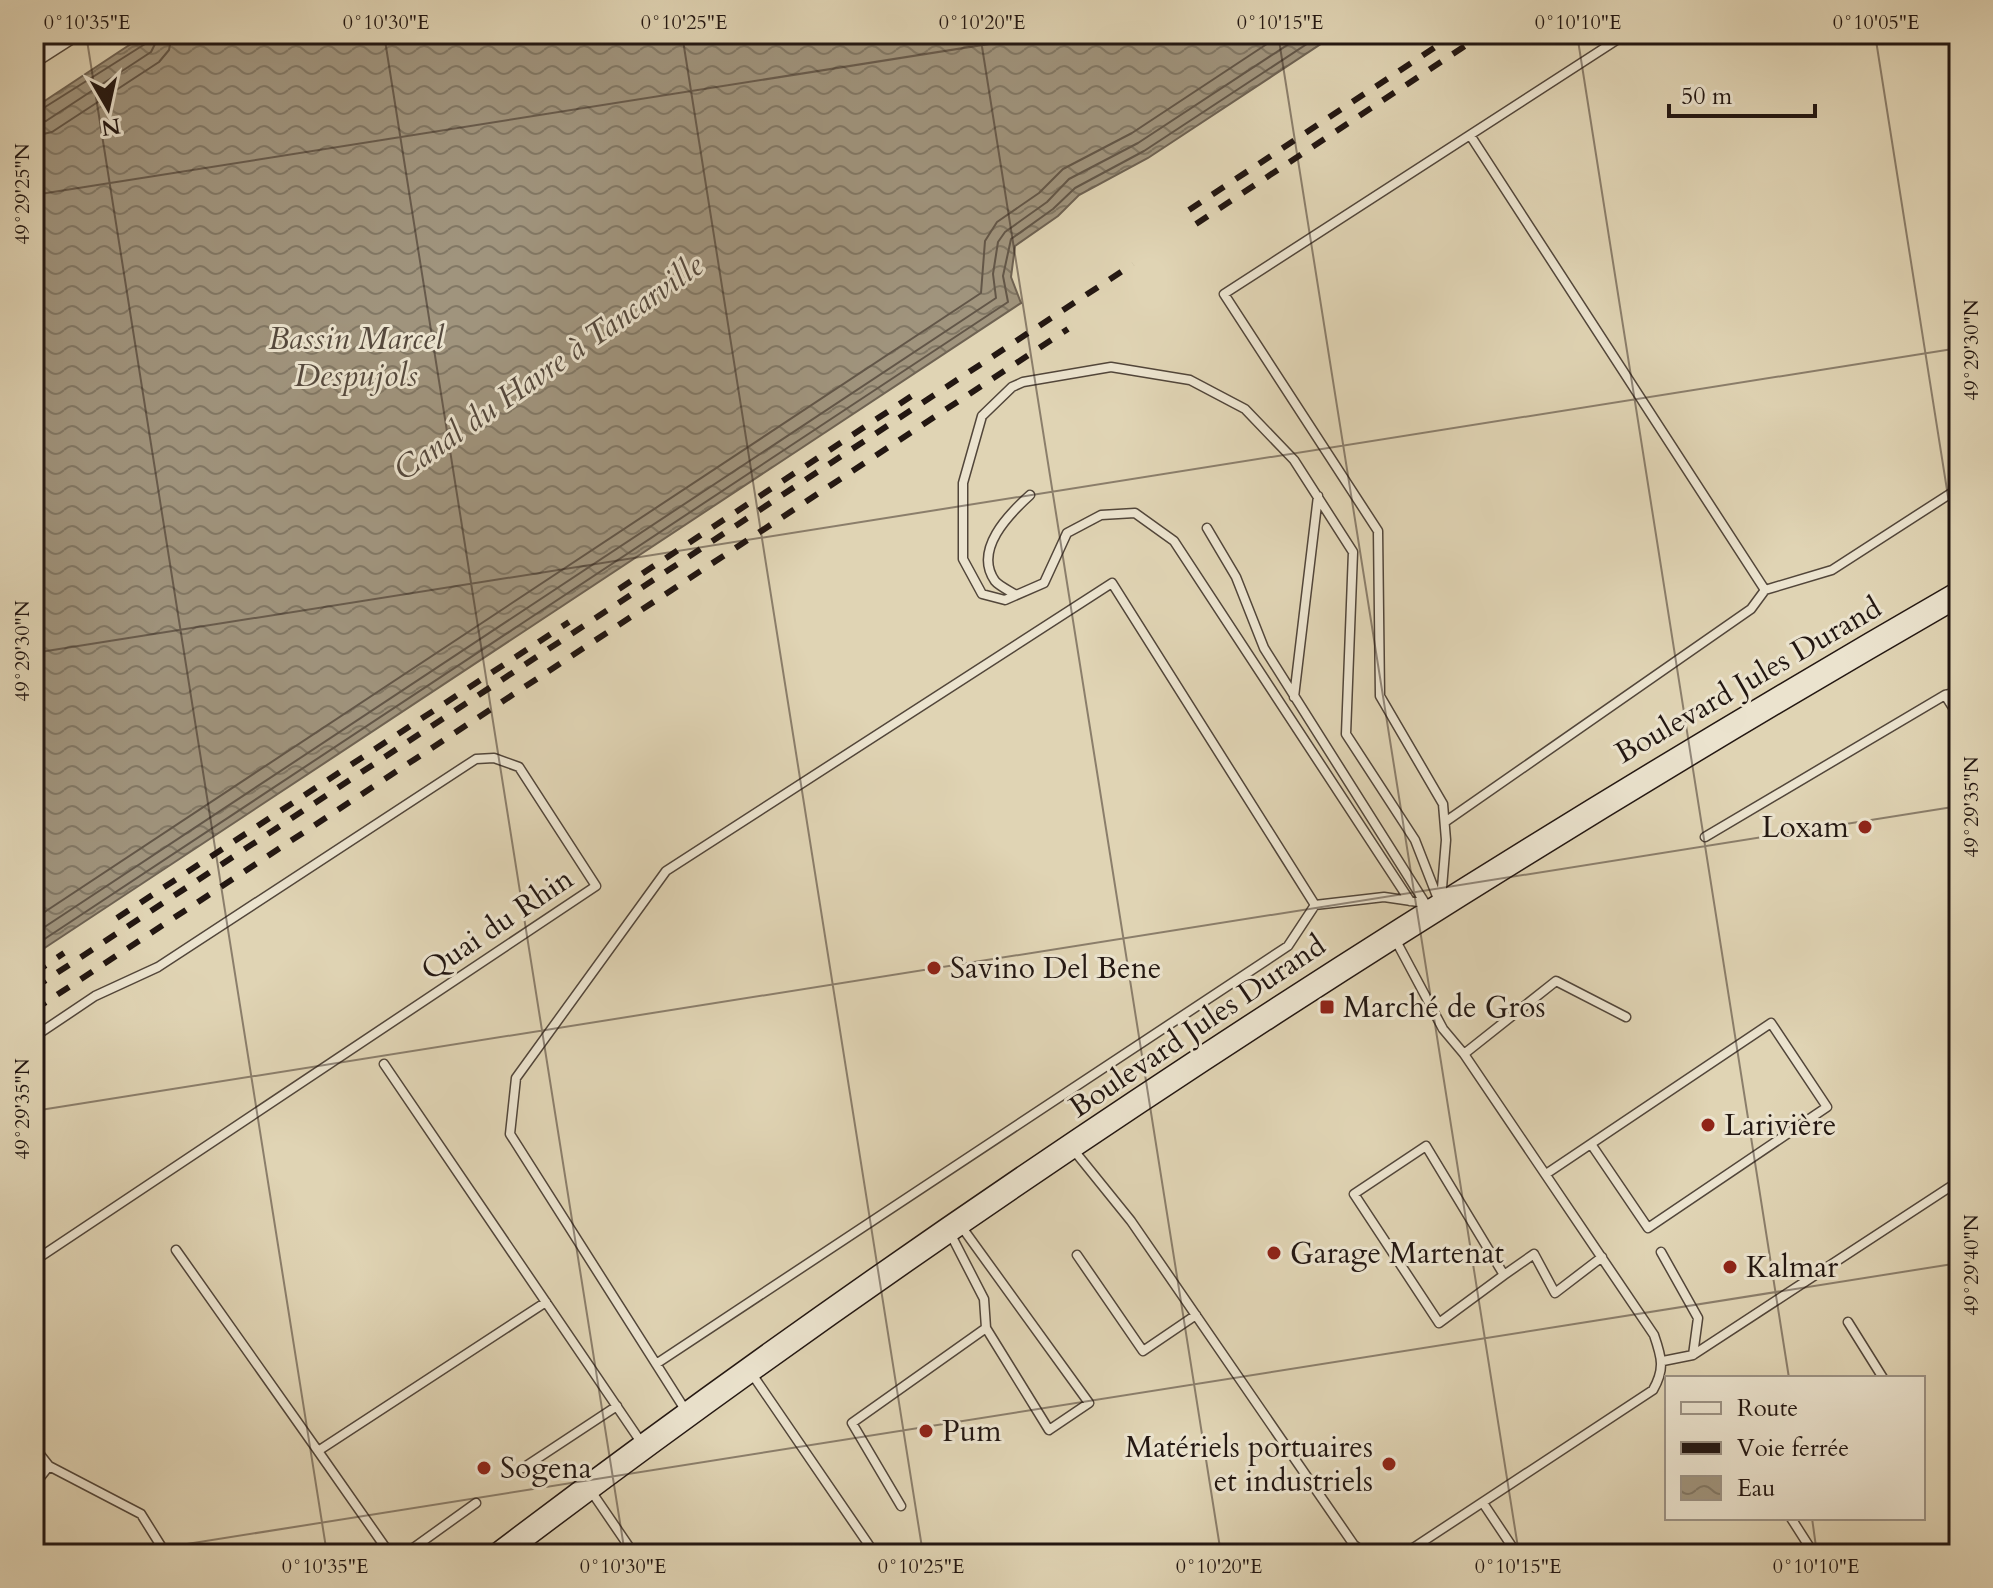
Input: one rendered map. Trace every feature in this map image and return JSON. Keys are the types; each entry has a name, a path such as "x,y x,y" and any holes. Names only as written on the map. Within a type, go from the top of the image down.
{"main road":[{"name":"Boulevard Jules Durand","path":"500,1554 687,1412 1071,1147 1393,935 1433,904 1700,743 1959,594"}],"street":[{"path":"34,59 73,34"}],"lane":[{"path":"1433,904 1445,822 1443,804 1380,696 1378,531 1224,294 1626,34"},
{"path":"1470,135 1765,590"},
{"path":"1410,901 1174,541 1135,513 1101,515 1067,533 1044,583 1005,600 982,594 963,559 963,483 982,416 1012,387 1023,382 1111,367 1190,380 1245,409 1294,460 1353,552 1346,734 1415,840 1433,904"},
{"path":"1445,822 1751,609 1765,590 1832,570 1959,488"},
{"path":"1016,595 995,581 988,557 995,537 1009,514 1030,495"},
{"path":"1294,698 1318,496"},
{"path":"1207,528 1236,577 1264,648 1294,698 1433,904"},
{"path":"687,1412 510,1134 516,1078 666,871 1112,583 1315,905"},
{"path":"1705,837 1945,695 1959,692"},
{"path":"1945,695 1959,717"},
{"name":"Quai du Rhin","path":"34,1037 95,996 158,967 476,759 494,758 519,767 596,886 34,1261"},
{"path":"1315,905 1384,897 1433,904"},
{"path":"656,1364 1288,946 1315,905"},
{"path":"1393,935 1443,1029 1464,1054 1654,1335 1666,1376"},
{"path":"1464,1054 1556,981 1626,1017"},
{"path":"1546,1174 1771,1023 1827,1107 1648,1228 1591,1144"},
{"path":"384,1064 643,1445"},
{"path":"1504,1275 1426,1146 1354,1194 1439,1323 1534,1254 1555,1293 1602,1257"},
{"path":"1071,1147 1131,1221 1354,1545 1366,1554"},
{"path":"1663,1361 1693,1355 1959,1181"},
{"path":"954,1227 1089,1403 1049,1430 986,1328 984,1299 954,1227"},
{"path":"176,1250 390,1554"},
{"path":"1661,1252 1698,1318 1693,1355"},
{"path":"1077,1255 1143,1351 1196,1315"},
{"path":"318,1451 546,1302"},
{"path":"1848,1322 1882,1376"},
{"path":"901,1506 852,1423 986,1328"},
{"path":"749,1370 873,1551"},
{"path":"1404,1554 1653,1390 1665,1377"},
{"path":"523,1468 617,1406"},
{"path":"34,1447 49,1466 141,1514 166,1554"},
{"path":"34,1485 49,1466"},
{"path":"588,1487 634,1554"},
{"path":"405,1554 476,1503"},
{"path":"1483,1503 1517,1554"},
{"path":"1792,1520 1814,1554"}],"water":[{"name":"Bassin Marcel Despujols","path":"146,34 1336,34 1148,158 1079,195 1058,216 1015,246 1011,277 1021,303 34,955 34,108"}],"railway":[{"path":"1189,210 1455,34"},
{"path":"1196,224 1483,34"},
{"path":"34,988 1133,264"},
{"path":"34,1010 1068,329"},
{"path":"619,589 913,395"},
{"path":"117,918 569,622"},
{"path":"34,973 64,953"}],"place":[{"name":"Loxam","path":"1865,827"},
{"name":"Savino Del Bene","path":"934,968"},
{"name":"Marché de Gros","path":"1327,1007"},
{"name":"Larivière","path":"1708,1125"},
{"name":"Garage Martenat","path":"1274,1253"},
{"name":"Kalmar","path":"1730,1267"},
{"name":"Pum","path":"926,1431"},
{"name":"Matériels portuaires et industriels","path":"1389,1464"},
{"name":"Sogena","path":"484,1468"}],"water label":[{"name":"Canal du Havre à Tancarville","path":"548,367"}]}
